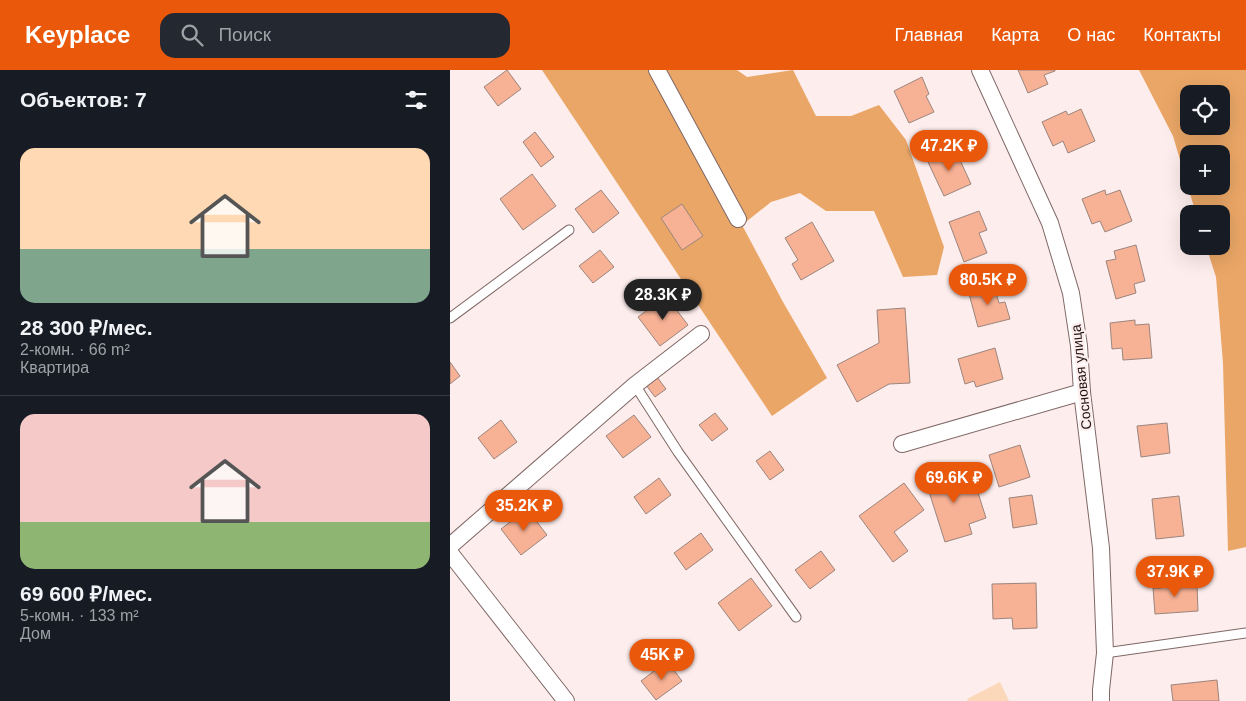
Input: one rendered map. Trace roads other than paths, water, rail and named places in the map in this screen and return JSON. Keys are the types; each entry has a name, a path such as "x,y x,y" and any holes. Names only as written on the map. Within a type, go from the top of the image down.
{"street":[{"path":"657,70 738,219"},
{"name":"Сосновая улица","path":"980,70 1052,232 1071,293 1080,346 1082,392 1101,548 1105,653 1101,701"},
{"path":"450,546 635,385 700,334"},
{"path":"902,444 1082,392"},
{"path":"450,553 566,701"}],"lane":[{"path":"450,318 569,230"},
{"path":"635,385 678,452 796,617"},
{"path":"1105,653 1246,633"}]}
